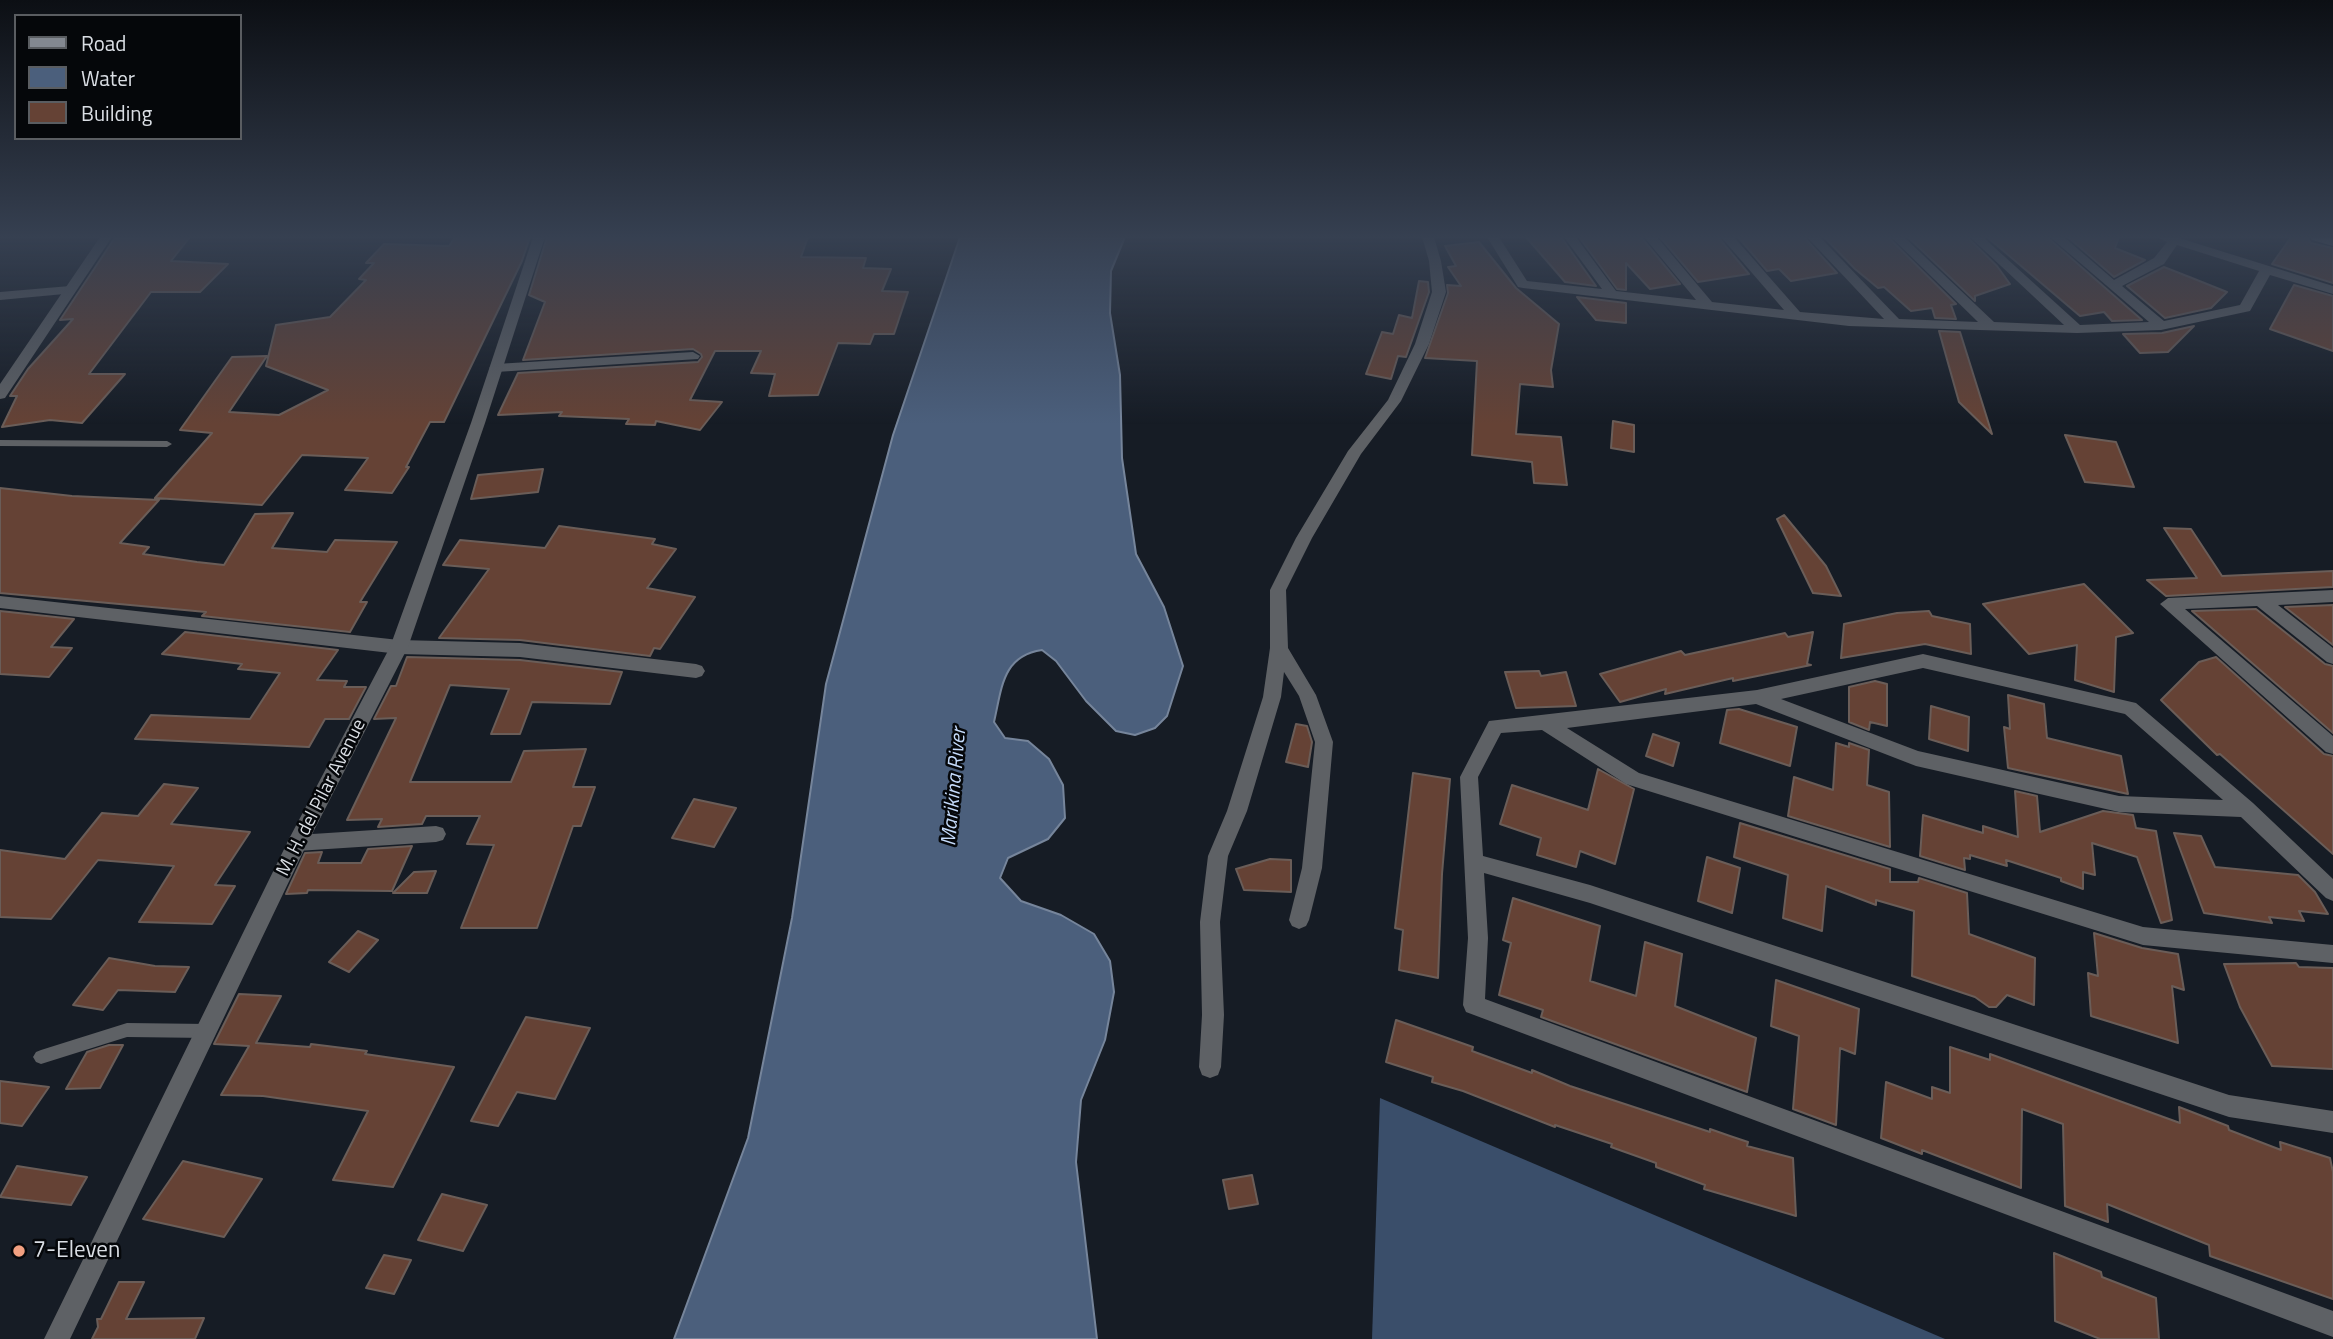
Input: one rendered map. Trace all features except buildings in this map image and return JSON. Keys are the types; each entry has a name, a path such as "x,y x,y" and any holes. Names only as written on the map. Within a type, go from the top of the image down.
{"street":[{"path":"0,395 64,299"},
{"name":"M. H. del Pilar Avenue","path":"57,1339 297,843 399,647 518,299"},
{"path":"1210,1068 1213,1015 1210,922 1218,856 1237,811 1272,697 1279,649 1278,590 1304,538 1355,451 1394,401 1422,344 1437,299"},
{"path":"1659,299 1849,322 2077,329 2161,326 2245,308 2250,299"},
{"path":"1703,299 1708,306"},
{"path":"1782,299 1796,316"},
{"path":"1873,299 1894,322"},
{"path":"1962,299 1990,326"},
{"path":"2045,299 2077,329"},
{"path":"2131,299 2161,326"},
{"path":"496,368 693,356"},
{"path":"2333,596 2168,604 2333,747"},
{"path":"2262,600 2333,657"},
{"path":"0,602 399,647 520,650 696,671"},
{"path":"1279,649 1307,695 1324,742 1312,868 1299,920"},
{"path":"2333,892 2246,809 2130,708 1923,660 1757,697 1545,723 1495,726 1469,777 1478,938 1474,1005 2333,1324"},
{"path":"1757,697 1929,761 2119,804 2246,809"},
{"path":"1545,723 1633,779 2143,936 2333,954"},
{"path":"297,843 436,834"},
{"path":"1474,862 1590,894 2229,1106 2333,1122"}],"lane":[{"path":"0,443 167,444"},
{"path":"41,1057 127,1030 208,1031"}],"shaded area":[{"path":"1380,1098 1945,1339 1372,1339"}],"water":[{"name":"Marikina River","path":"939,299 1110,299 1120,375 1122,458 1136,554 1164,607 1183,666 1167,716 1155,728 1135,735 1116,731 1086,701 1056,661 1042,650 1029,653 1011,666 1002,686 994,722 1005,738 1028,741 1049,759 1063,785 1065,818 1048,839 1008,858 1000,878 1021,901 1061,915 1094,934 1110,961 1114,992 1105,1040 1081,1100 1076,1162 1097,1339 674,1339 748,1138 792,918 826,684 893,435"}],"place":[{"name":"7-Eleven","path":"19,1251"}]}
